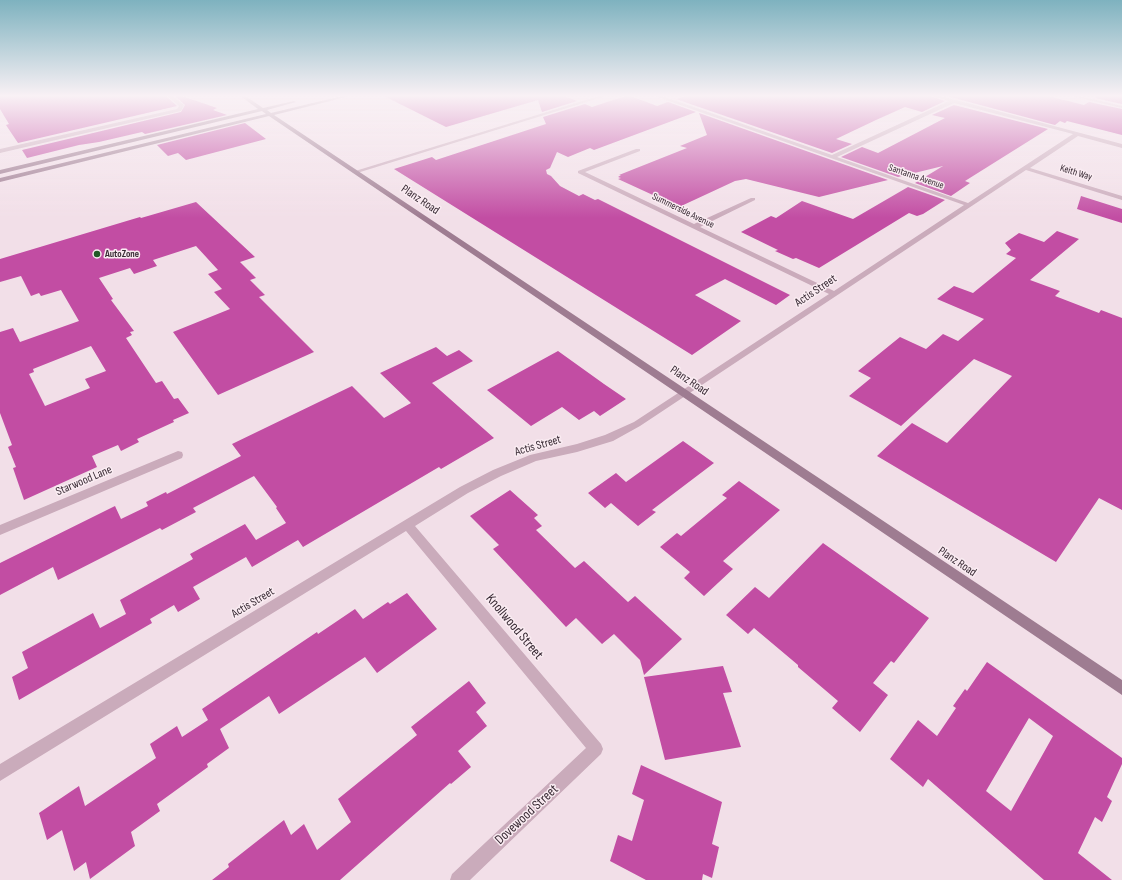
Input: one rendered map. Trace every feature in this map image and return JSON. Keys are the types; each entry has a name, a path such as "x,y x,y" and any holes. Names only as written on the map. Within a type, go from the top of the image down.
{"street":[{"path":"0,151 65,136"},
{"path":"0,172 161,136"},
{"path":"0,180 173,136"},
{"name":"Planz Road","path":"303,136 1122,688"},
{"path":"355,172 473,136"},
{"name":"Santanna Avenue","path":"772,136 969,205"},
{"path":"832,157 877,136"},
{"name":"Actis Street","path":"0,773 464,490 497,473 534,458 577,448 609,438 637,424 1074,136"},
{"path":"1085,136 1122,146"},
{"name":"Summerside Avenue","path":"638,150 580,172 834,294"},
{"name":"Keith Way","path":"1025,168 1122,198"},
{"path":"694,227 753,199"},
{"name":"Starwood Lane","path":"0,530 178,455"},
{"name":"Knollwood Street","path":"407,525 596,749"},
{"name":"Dovewood Street","path":"458,880 596,749"}],"building":[{"path":"13,136 48,136 18,143"},
{"path":"80,136 125,136 79,145 27,158 22,150"},
{"path":"193,136 262,136 266,139 186,160 178,153 168,156 157,145"},
{"path":"509,136 631,136 594,150 590,148 568,157 557,152 550,168 546,170 547,174 551,176 560,186 579,196 583,194 595,200 598,199 790,295 776,305 725,279 695,295 741,321 692,355 394,169 432,157 436,160"},
{"path":"704,136 764,136 888,180 819,197 746,179 735,181 679,207 618,179 621,178 618,177 621,175 619,175 687,148 680,146"},
{"path":"783,136 842,136 836,139 852,144 832,153"},
{"path":"910,136 1037,136 965,181 970,183 951,196 915,183 943,166 898,177 841,157 862,147 878,153"},
{"path":"908,187 945,200 923,214 917,216 909,213 819,268 775,251 778,250 741,232 771,216 776,218 802,201 853,219"},
{"path":"1081,196 1122,209 1122,223 1077,209"},
{"path":"196,202 255,257 240,262 256,278 250,280 265,295 259,297 314,352 218,395 173,332 230,309 214,292 222,289 208,274 218,270 196,246 153,260 157,266 134,274 130,268 99,278 113,299 111,300 134,331 130,332 132,335 126,338 156,383 162,381 174,399 178,398 189,413 173,420 174,422 137,439 139,442 121,451 118,445 92,456 97,467 24,500 13,468 16,467 8,447 12,445 0,413 0,332 13,328 20,342 79,321 61,290 41,296 39,293 31,296 21,276 0,282 0,259 140,217 141,218","holes":["91,346 106,371 85,379 90,388 45,406 29,374 34,372 33,369"]},
{"path":"1057,231 1079,239 1030,280 1060,291 1055,296 1099,313 1101,310 1122,318 1122,510 1099,498 1056,562 877,456 912,423 947,443 1012,376 974,359 901,426 849,396 871,378 858,371 900,337 926,349 943,334 958,341 984,319 937,299 954,286 973,293 1016,258 1006,254 1011,250 1005,243 1019,233 1044,242"},
{"path":"436,347 447,356 459,350 473,361 432,383 494,438 441,469 439,467 303,547 298,540 252,567 246,557 193,587 200,599 178,612 174,605 150,619 152,623 19,700 12,677 28,668 22,652 93,613 100,628 126,614 120,600 193,559 190,554 245,524 256,540 286,523 276,508 277,507 254,476 193,508 196,512 162,530 160,528 58,580 53,567 0,595 0,563 115,506 121,519 148,506 146,502 166,492 167,494 241,456 232,444 352,386 384,418 411,403 380,373"},
{"path":"558,351 626,399 600,416 594,411 579,420 562,407 531,426 487,390"},
{"path":"683,441 714,463 652,510 656,512 638,526 611,503 605,508 588,493 616,473 626,482"},
{"path":"739,481 780,510 723,561 733,569 704,596 684,578 690,572 660,547 677,533 681,536 727,498 722,495"},
{"path":"510,490 538,515 534,518 542,526 536,530 575,568 584,561 628,602 635,596 682,639 644,675 640,660 614,634 602,644 576,618 566,627 493,549 499,545 470,516"},
{"path":"823,543 929,618 894,663 891,661 873,683 888,695 860,732 832,708 838,701 798,667 798,665 754,628 748,634 726,615 755,587 769,598"},
{"path":"407,593 437,629 377,673 365,657 279,714 269,696 220,729 229,748 207,764 208,767 157,804 160,811 131,832 135,846 90,879 86,862 74,871 62,830 47,840 39,813 79,786 85,806 156,758 150,744 177,726 182,737 208,720 202,709 317,632 318,634 355,609 363,619 388,602 390,604"},
{"path":"987,662 1122,758 1122,764 1107,797 1112,801 1102,822 1095,817 1078,853 1112,880 1044,880 928,779 923,787 890,759 918,720 937,736 956,708 953,706 965,689 967,691","holes":["1029,718 1053,736 1011,811 986,791"]},
{"path":"723,666 732,692 723,693 741,747 665,760 644,677"},
{"path":"469,681 486,703 476,712 487,726 458,751 471,767 451,784 450,783 340,880 212,880 229,867 228,864 284,820 291,835 304,824 317,850 351,822 338,799 417,735 411,727"},
{"path":"641,765 722,802 712,844 719,847 712,878 703,874 702,880 646,880 610,861 618,835 632,841 644,800 632,794"}],"place":[{"name":"AutoZone","path":"97,254"}]}
